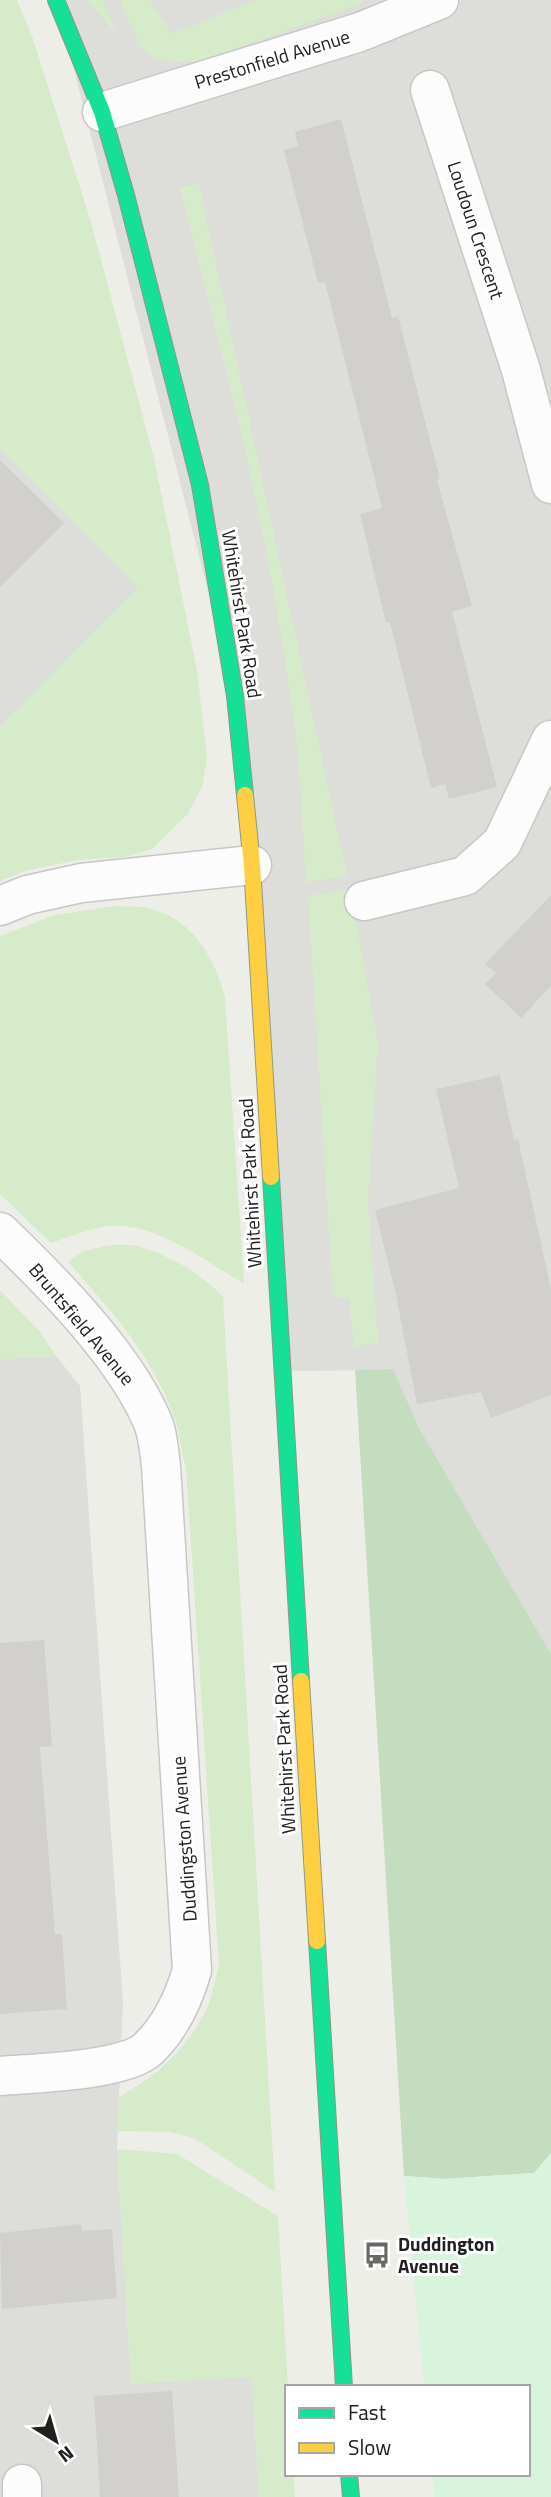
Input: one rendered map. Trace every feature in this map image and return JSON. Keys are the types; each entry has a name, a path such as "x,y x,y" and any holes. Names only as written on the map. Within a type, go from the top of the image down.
{"street":[{"name":"Whitehirst Park Road","path":"56,0 102,112 126,195 200,485 235,696 252,865 344,2385"},
{"name":"Prestonfield Avenue","path":"102,112 360,32 439,0"},
{"name":"Loudoun Crescent","path":"430,90 536,363 551,484"},
{"path":"364,901 465,876 502,843 551,740"},
{"path":"0,906 27,895 81,883 252,865"},
{"name":"Bruntsfield Avenue","path":"0,1232 75,1310 131,1380 153,1421 162,1466"},
{"name":"Duddingston Avenue","path":"0,2076 113,2064 146,2051 184,1996 192,1970 162,1466"},
{"path":"349,2476 351,2497"}],"shaded area":[{"path":"56,0 551,0 551,1654 418,1426 393,1370 283,1371 235,696"},
{"path":"0,448 139,587 0,727"},
{"path":"56,1356 80,1386 123,2003 117,2149 131,2383 252,2377 259,2497 0,2497 0,1359"}],"green space":[{"path":"0,0 17,0 32,36 91,222 154,458 197,670 207,758 202,787 187,815 152,849 125,857 78,860 25,871 0,881 0,727 138,587 0,449"},
{"path":"87,0 103,0 117,35"},
{"path":"120,0 149,0 172,34 255,0 364,0 360,4 198,62 175,62 156,58 141,49"},
{"path":"199,184 347,876 306,882 296,743 273,588 246,453 179,187"},
{"path":"350,890 378,1042 368,1202 378,1342 354,1347 349,1298 333,1298 308,896"},
{"path":"115,906 159,911 186,927 206,952 220,981 225,997 244,1284 161,1236 126,1226 109,1226 51,1243 0,1194 0,936 55,915"},
{"path":"109,1245 137,1246 161,1254 195,1273 223,1297 275,2192 194,2138 169,2132 117,2131 119,2097 159,2070 191,2036 209,2003 219,1965 186,1468 174,1418 152,1370 113,1314 68,1262 84,1251"},
{"path":"0,1290 40,1332 56,1356 0,1359"},
{"path":"393,1369 418,1426 551,1654 551,2153 534,2173 445,2179 404,2176 355,1370"},
{"path":"117,2149 177,2154 278,2216 288,2385 285,2385 285,2476 293,2476 295,2497 259,2497 252,2377 131,2384"},
{"path":"551,2153 551,2497 434,2497 432,2476 530,2476 530,2385 424,2385 404,2176 445,2179 534,2173"}],"building":[{"path":"341,119 392,318 398,316 440,479 437,480 472,606 452,612 497,787 449,799 445,784 431,788 390,622 386,623 360,514 382,508 325,282 318,283 284,150 298,146 295,132"},
{"path":"0,460 64,523 0,587"},
{"path":"551,895 551,986 521,1018 485,984 496,973 485,964"},
{"path":"500,1075 514,1140 518,1139 551,1289 551,1395 491,1418 481,1392 417,1404 396,1295 375,1210 459,1188 436,1089"},
{"path":"44,1640 52,1746 40,1747 55,1934 62,1934 67,2009 0,2014 0,1643"},
{"path":"81,2224 82,2231 112,2229 117,2298 2,2309 0,2233"},
{"path":"172,2391 179,2497 100,2497 94,2396"}],"traffic: fast":[{"path":"56,0 102,112 126,195 200,485 235,696 245,795"},
{"path":"271,1177 301,1681"},
{"path":"317,1941 344,2385"},
{"path":"349,2476 351,2497"}],"traffic: slow":[{"path":"245,795 252,865 271,1177"},
{"path":"301,1681 317,1941"}],"place":[{"name":"Duddington Avenue","path":"377,2255"}]}
